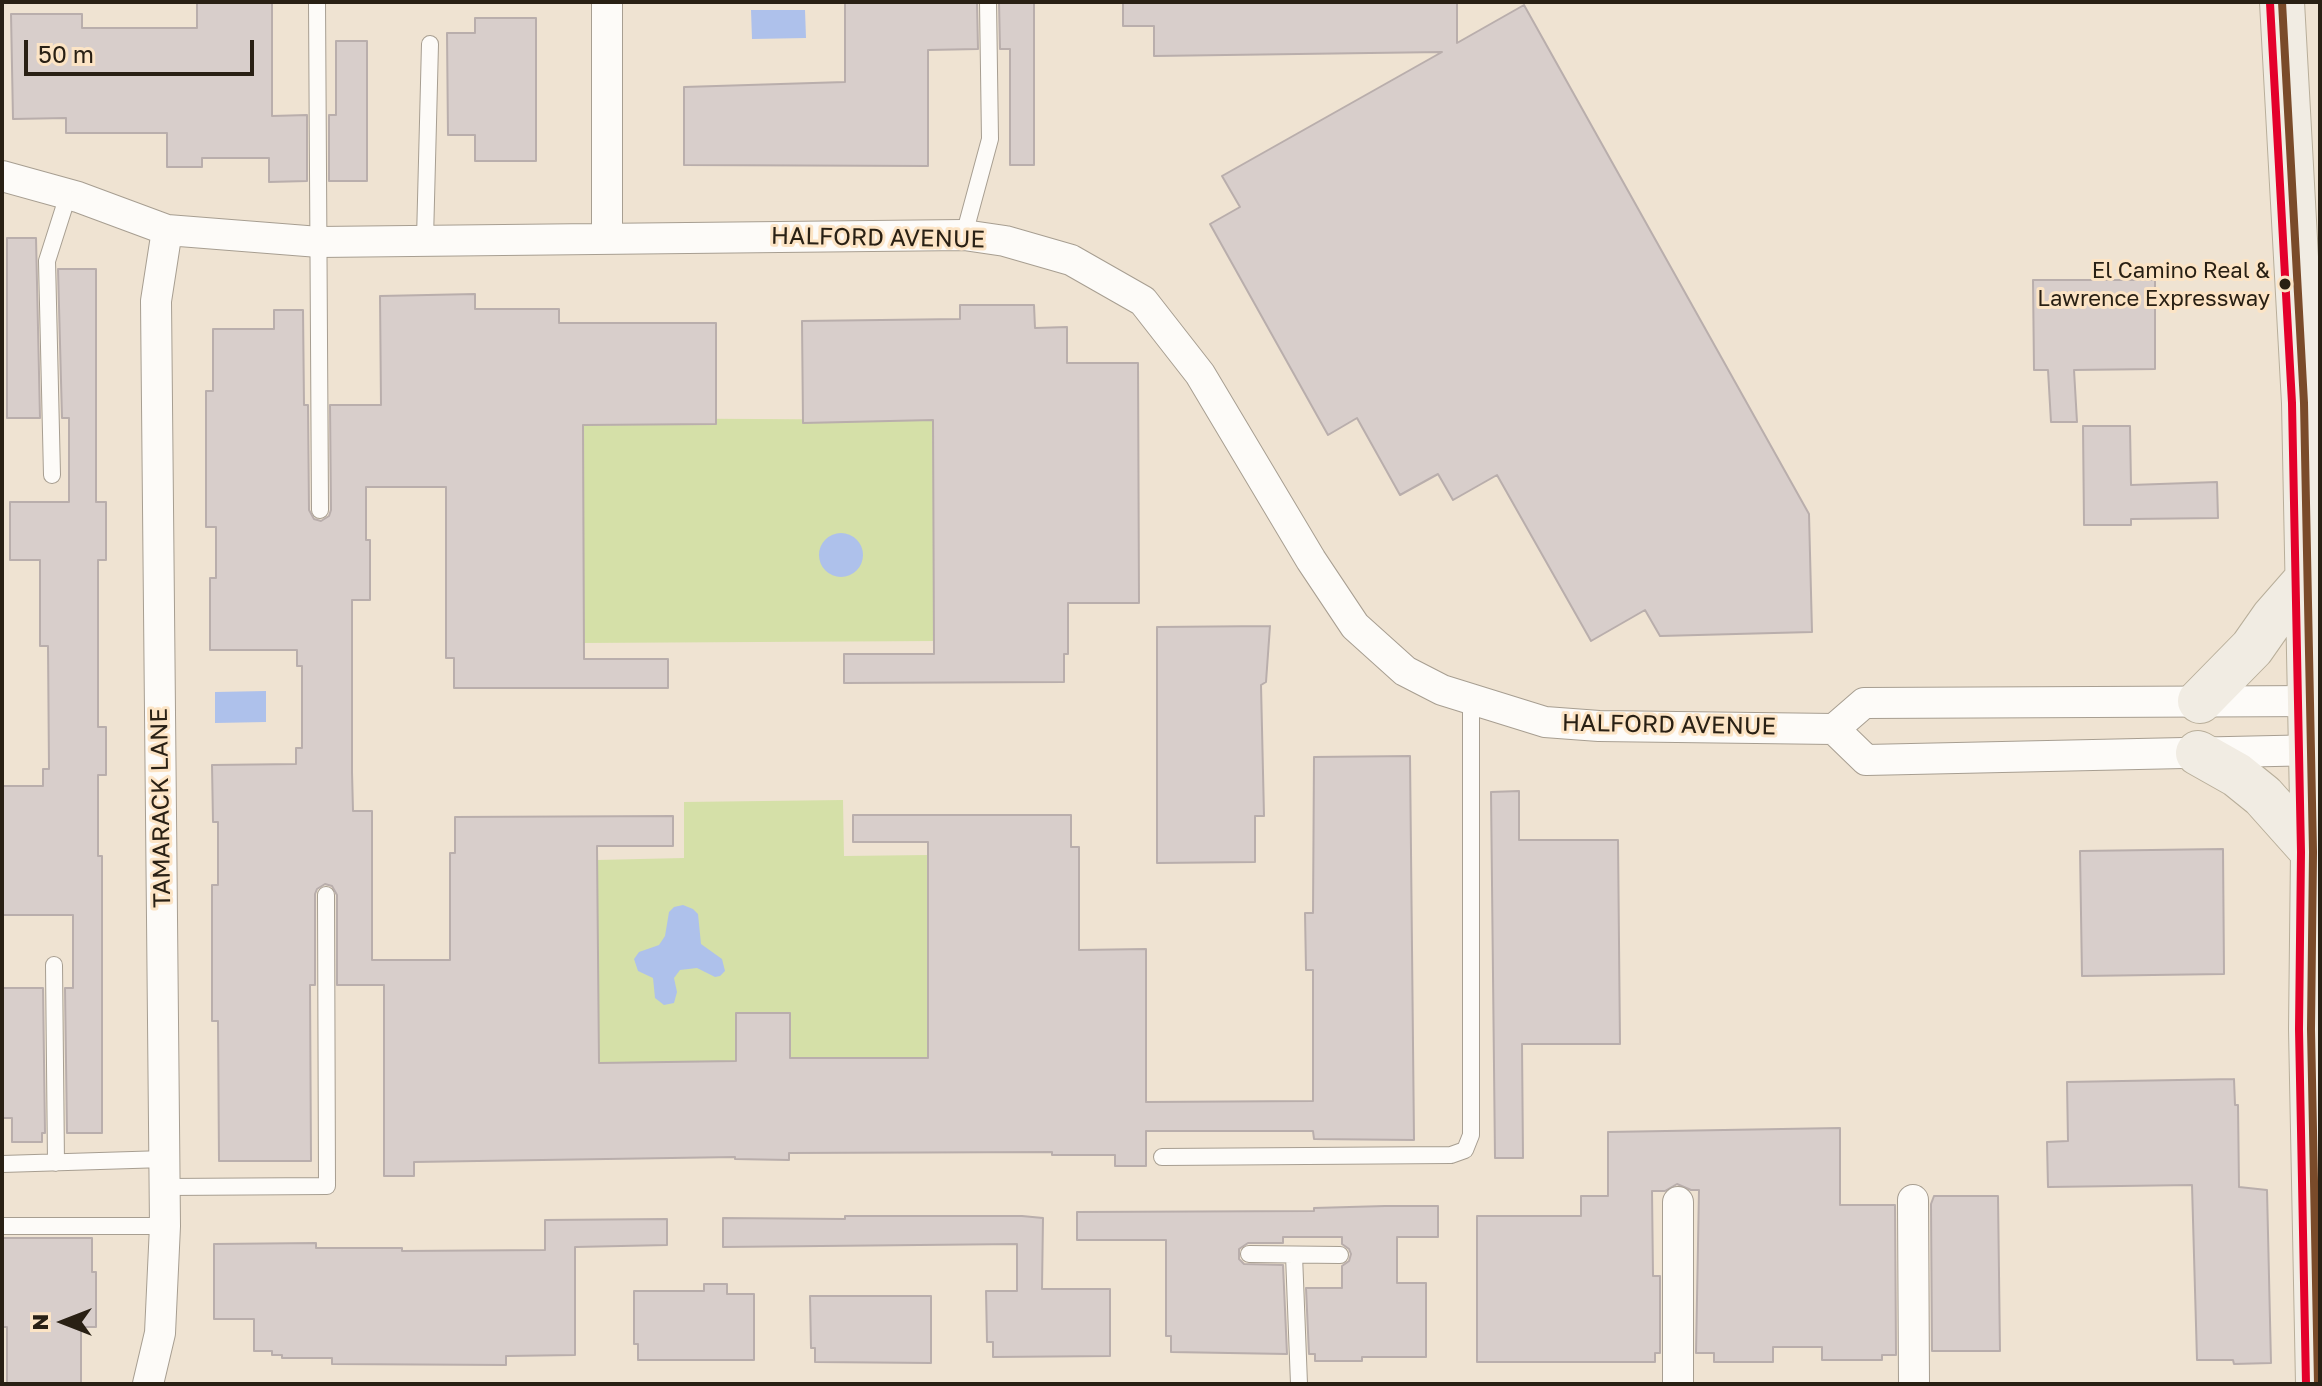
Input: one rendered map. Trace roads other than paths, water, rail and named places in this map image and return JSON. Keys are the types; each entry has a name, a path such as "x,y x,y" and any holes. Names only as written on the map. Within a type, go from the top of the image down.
{"main road":[{"path":"2282,2 2304,388 2308,578 2315,701 2311,1029 2318,1384"},
{"path":"2200,701 2252,648 2308,578"},
{"path":"2198,753 2237,775 2263,796 2313,852"}],"street":[{"path":"607,2 607,238"},
{"name":"HALFORD AVENUE","path":"2,176 68,195 167,230 319,242 964,235 1005,241 1071,260 1143,301 1200,374 1311,560 1355,626 1405,671 1442,690 1545,722 1599,726 1834,729"},
{"name":"TAMARACK LANE","path":"148,1384 160,1333 165,1226 156,301 167,230"},
{"path":"2315,701 1864,703 1834,729 1866,760 2316,750"},
{"path":"1913,1200 1914,1384"},
{"path":"1678,1202 1678,1384"}],"lane":[{"path":"317,2 320,510"},
{"path":"964,235 990,139 988,2"},
{"path":"425,239 430,44"},
{"path":"52,475 47,261 68,195"},
{"path":"1162,1157 1451,1155 1465,1150 1471,1135 1471,700"},
{"path":"2,1164 56,1163 327,1186 326,895"},
{"path":"54,965 56,1163"},
{"path":"2,1226 165,1226"},
{"path":"1249,1254 1340,1255"},
{"path":"1294,1255 1299,1384"}],"water":[{"path":"751,10 805,10 806,38 752,39"},
{"path":"841,533 857,539 863,555 857,571 841,577 825,571 819,555 825,539"},
{"path":"266,691 266,722 215,723 215,692"},
{"path":"683,905 698,914 701,944 722,959 725,971 715,977 697,968 680,970 674,978 677,992 674,1003 664,1005 655,998 653,978 638,971 634,959 639,952 659,945 665,936 669,912"}],"place":[{"name":"El Camino Real & Lawrence Expressway","path":"2285,284"}]}
